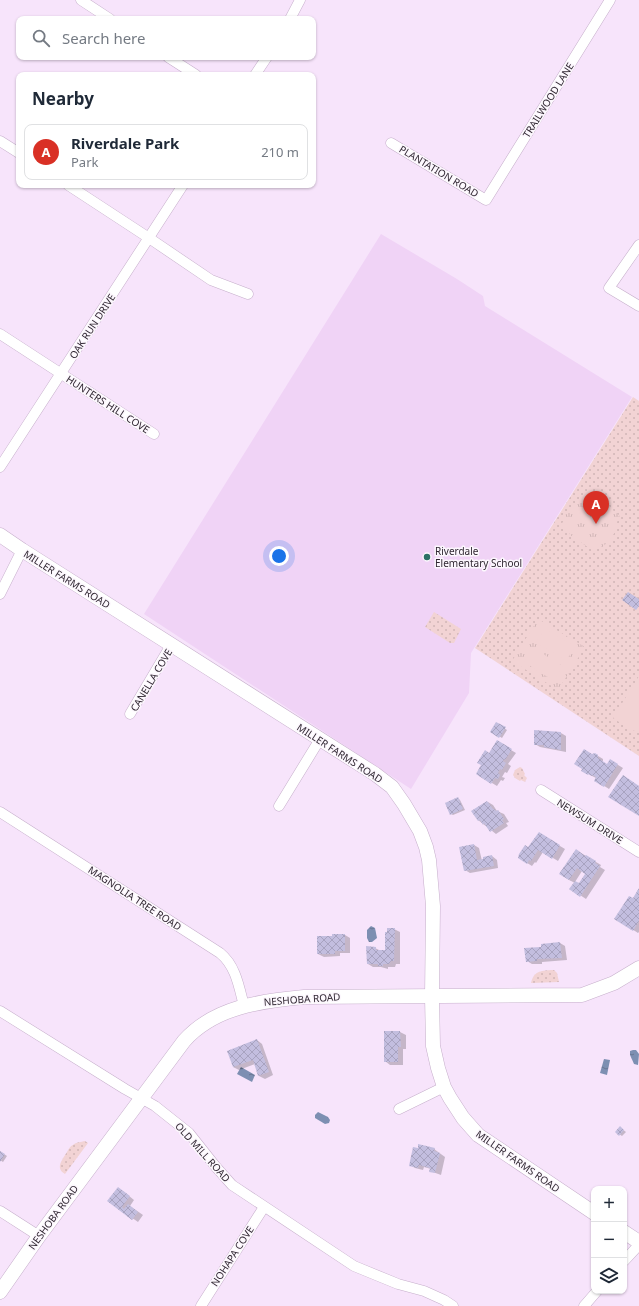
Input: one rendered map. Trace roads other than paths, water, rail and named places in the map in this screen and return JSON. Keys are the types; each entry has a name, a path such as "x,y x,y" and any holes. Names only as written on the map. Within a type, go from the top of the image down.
{"street":[{"path":"81,0 105,16"},
{"path":"292,16 300,0"},
{"name":"TRAILWOOD LANE","path":"486,200 610,0"},
{"path":"173,60 191,72"},
{"path":"257,72 265,60"},
{"path":"0,141 16,151"},
{"name":"PLANTATION ROAD","path":"391,143 486,200"},
{"path":"73,188 211,280 248,294"},
{"name":"OAK RUN DRIVE","path":"0,467 181,188"},
{"path":"639,245 610,288 639,306"},
{"name":"HUNTERS HILL COVE","path":"0,334 154,434"},
{"name":"MILLER FARMS ROAD","path":"0,535 375,774 392,787 409,811 420,831 429,860 432,887 433,1046 444,1087 463,1118 478,1135 591,1211"},
{"path":"0,594 22,550"},
{"name":"CANELLA COVE","path":"130,714 171,645"},
{"path":"279,806 320,739"},
{"name":"NEWSUM DRIVE","path":"541,790 639,852"},
{"name":"MAGNOLIA TREE ROAD","path":"0,812 220,953 230,963 234,971 244,1006"},
{"name":"NESHOBA ROAD","path":"0,1292 39,1236 190,1034 208,1021 231,1010 244,1006 269,1000 304,997 582,995 614,984 639,968"},
{"name":"OLD MILL ROAD","path":"0,1011 156,1106 178,1123 199,1144 227,1180 264,1207 354,1266 398,1284 424,1291 453,1306"},
{"path":"399,1109 444,1087"},
{"name":"NOHAPA COVE","path":"200,1306 264,1207"},
{"path":"0,1211 39,1236"},
{"path":"627,1234 639,1242"},
{"path":"627,1258 639,1245"},
{"path":"584,1306 594,1294"}],"water":[{"path":"371,926 375,928 377,938 372,942 369,942 367,938 367,930"},
{"path":"636,1050 639,1054 638,1065 634,1064 630,1055 630,1051"},
{"path":"604,1059 610,1060 607,1075 600,1073"},
{"path":"241,1067 255,1075 252,1082 237,1074"},
{"path":"318,1112 328,1117 330,1120 329,1123 325,1124 315,1118 315,1115"}],"place":[{"name":"Riverdale Park","path":"596,524"},
{"name":"Riverdale Elementary School","path":"427,557"}]}
